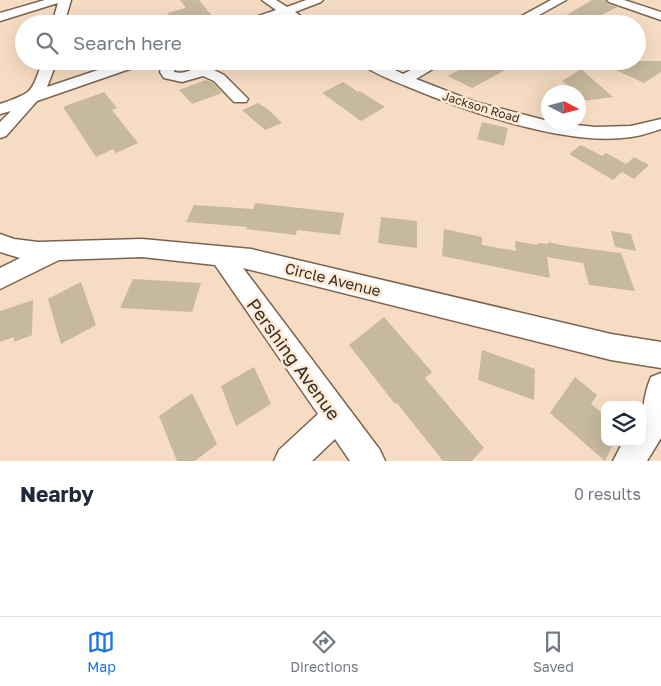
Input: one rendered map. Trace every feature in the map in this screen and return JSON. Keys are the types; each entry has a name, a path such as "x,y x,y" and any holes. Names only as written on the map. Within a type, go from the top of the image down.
{"street":[{"path":"0,17 57,0"},
{"path":"61,15 65,0"},
{"path":"268,0 291,15"},
{"path":"274,15 317,0"},
{"path":"531,15 560,0"},
{"path":"613,0 661,16"},
{"path":"0,132 39,90 47,70"},
{"path":"0,109 113,70"},
{"path":"202,70 218,78 240,99"},
{"name":"Jackson Road","path":"383,70 402,80 448,98 490,111 584,132 626,133 661,124"},
{"path":"402,80 421,70"},
{"name":"Circle Avenue","path":"0,243 14,248 57,250 142,248 251,259 610,347 661,355"},
{"path":"0,279 57,250"},
{"name":"Pershing Avenue","path":"221,256 336,418 369,461"},
{"path":"646,435 656,419 661,387"},
{"path":"290,461 336,418"},
{"path":"629,461 639,446"}],"building":[{"path":"180,0 199,0 211,15 170,15 167,13 186,8"},
{"path":"592,0 605,0 608,4 617,7 602,15 566,15"},
{"path":"646,61 661,61 661,72 644,83 616,70 646,70"},
{"path":"458,70 505,70 472,88 448,76"},
{"path":"582,70 613,97 586,101 586,85 566,85 562,81"},
{"path":"206,80 213,83 222,93 192,104 179,90"},
{"path":"343,82 385,107 361,121 322,93"},
{"path":"104,92 117,108 112,110 138,143 116,153 113,149 96,157 63,107"},
{"path":"258,103 269,110 282,123 265,130 242,110"},
{"path":"482,122 508,128 504,146 477,139"},
{"path":"581,145 602,156 606,153 626,164 634,157 649,165 634,179 622,172 613,180 569,154"},
{"path":"255,203 344,213 340,235 297,230 296,235 246,229 247,227 186,222 194,205 253,209"},
{"path":"381,217 417,221 417,248 378,243"},
{"path":"444,229 482,237 482,245 516,251 515,241 538,245 538,243 548,244 548,242 621,253 635,291 589,285 583,263 547,257 550,278 442,256"},
{"path":"611,231 631,234 636,251 615,247"},
{"path":"133,279 201,283 192,312 120,308"},
{"path":"81,282 96,325 61,344 48,299"},
{"path":"33,300 32,335 14,342 14,337 0,342 0,311"},
{"path":"384,317 432,372 425,378 484,448 472,461 443,461 349,345"},
{"path":"482,350 535,369 534,400 478,380"},
{"path":"254,367 271,404 236,426 221,386"},
{"path":"575,377 597,395 591,404 601,412 601,446 612,446 605,461 550,413"},
{"path":"192,393 217,444 195,461 177,461 159,416"}]}
